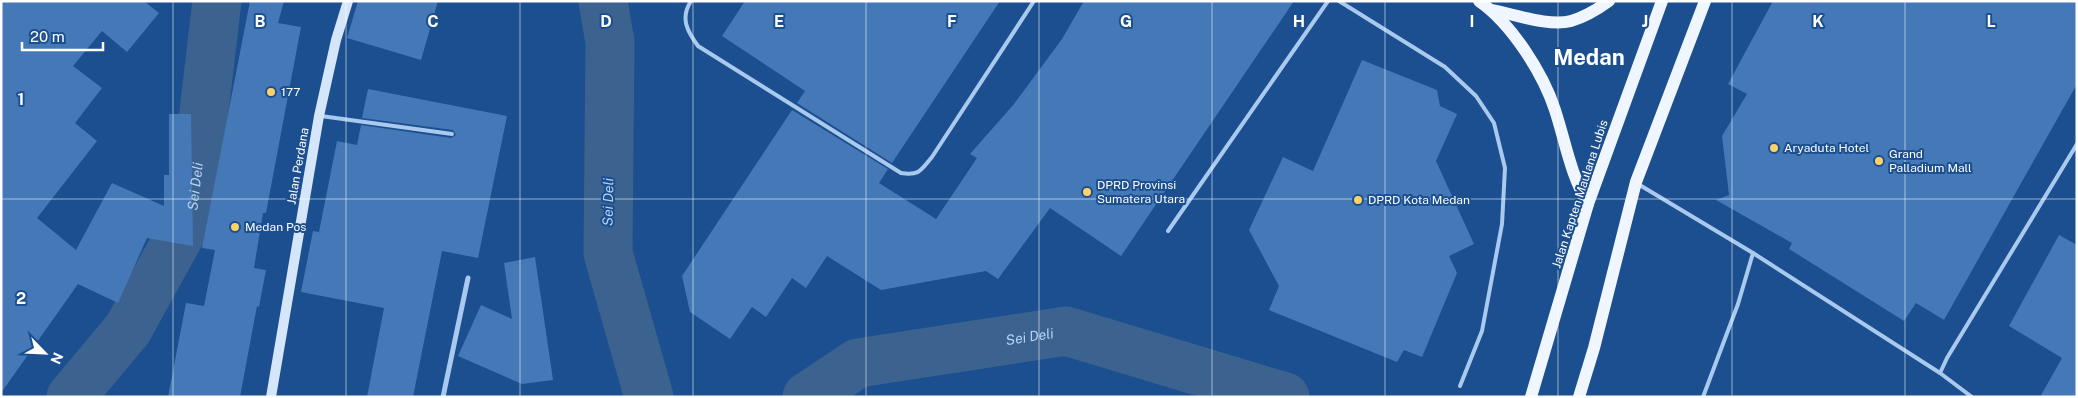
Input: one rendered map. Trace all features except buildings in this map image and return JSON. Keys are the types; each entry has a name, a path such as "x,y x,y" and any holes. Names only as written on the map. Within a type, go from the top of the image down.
{"main road":[{"name":"Jalan Perdana","path":"271,397 319,116 336,40 348,1"},
{"path":"1479,1 1491,10 1526,52 1546,85 1555,110 1567,156 1579,188 1588,204"},
{"path":"1491,10 1553,22 1571,21 1593,12 1609,1"},
{"name":"Jalan Kapten Maulana Lubis","path":"1531,397 1588,204 1662,1"},
{"path":"1579,397 1594,348 1636,182 1705,1"}],"street":[{"path":"443,397 468,278"}],"lane":[{"path":"691,1 687,7 684,19 688,33 698,46 901,173 913,175 921,171 932,157 1034,1"},
{"path":"1168,231 1328,1"},
{"path":"1339,1 1445,67 1476,96 1494,123 1504,168 1502,224 1482,331 1460,386"},
{"path":"319,116 452,134"},
{"path":"1940,373 1947,358 2077,144"},
{"path":"1636,182 1753,253 1940,373 1972,397"},
{"path":"1703,397 1738,304 1753,253"}],"waterway":[{"name":"Sei Deli","path":"71,397 128,329 192,213 217,1"},
{"name":"Sei Deli","path":"603,1 610,42 608,253 649,397"},
{"name":"Sei Deli","path":"807,397 858,363 1066,331 1285,397"}],"place":[{"name":"177","path":"271,92"},
{"name":"Aryaduta Hotel","path":"1774,148"},
{"name":"Grand Palladium Mall","path":"1879,161"},
{"name":"DPRD Provinsi Sumatera Utara","path":"1087,192"},
{"name":"DPRD Kota Medan","path":"1358,200"},
{"name":"Medan Pos","path":"235,227"}],"district":[{"name":"Medan","path":"1589,57"}]}
